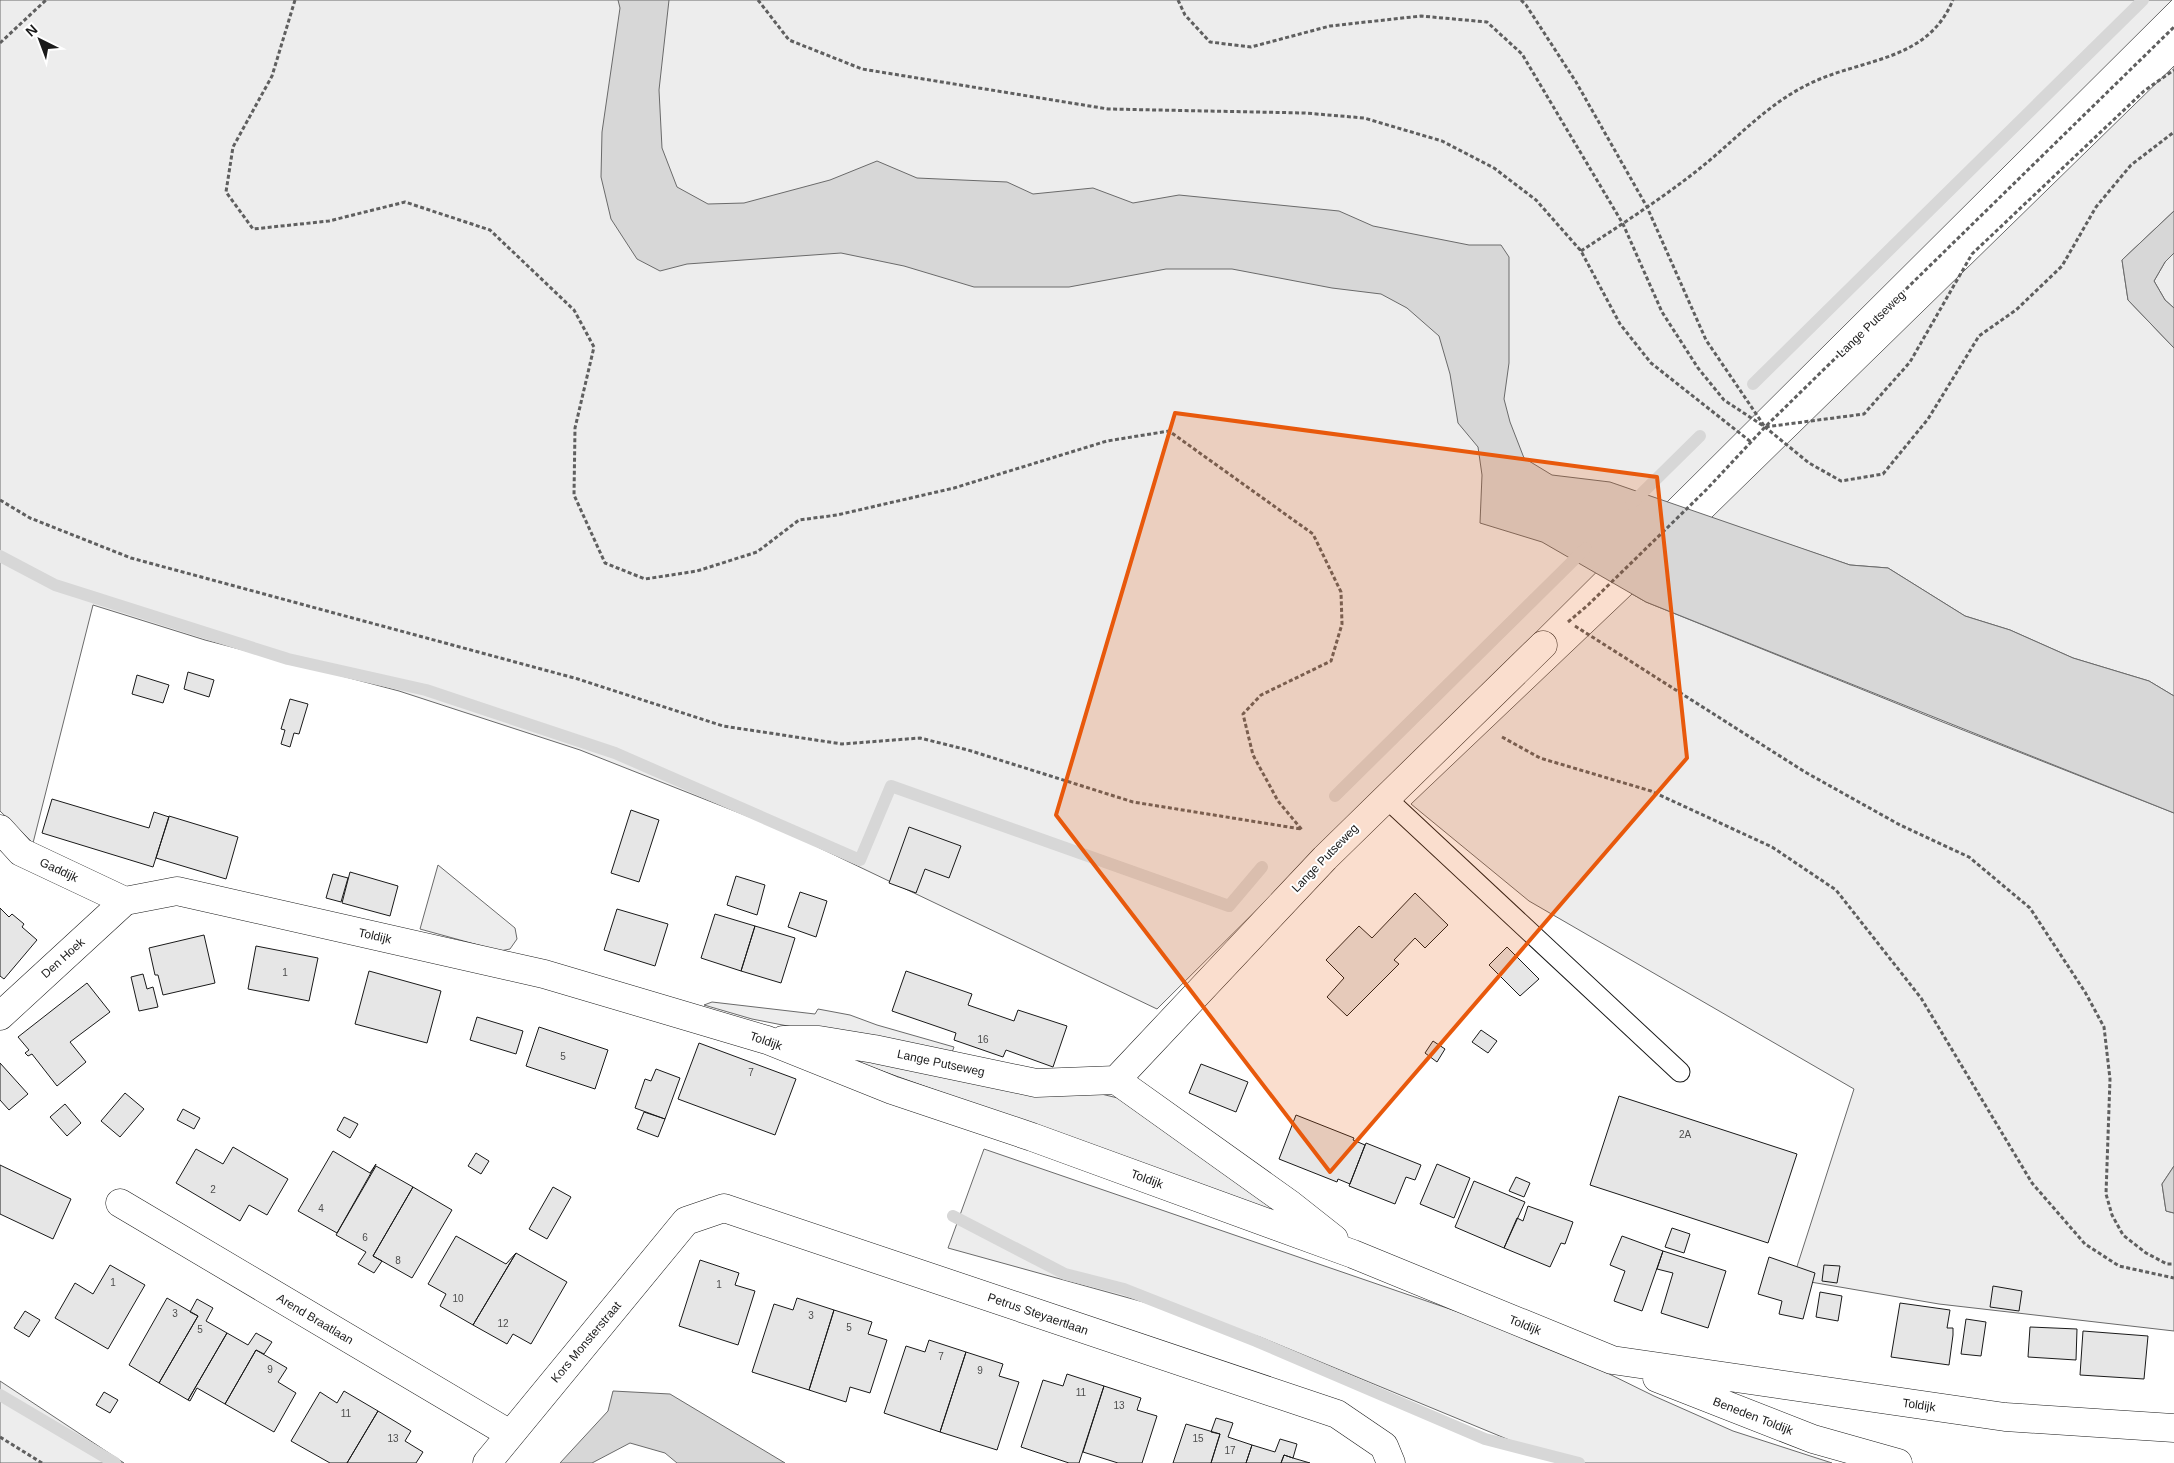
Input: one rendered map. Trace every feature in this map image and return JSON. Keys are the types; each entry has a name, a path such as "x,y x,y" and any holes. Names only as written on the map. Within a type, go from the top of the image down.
{"street":[{"name":"Lange Putseweg","path":"767,1040 819,1040 874,1049 1036,1083 1116,1080 1385,797 1544,645"},
{"name":"Gaddijk","path":"0,828 11,849 125,901"},
{"name":"Toldijk","path":"125,901 177,891 544,974 767,1040 892,1090 1032,1137 1353,1254 1612,1360 2005,1417 2174,1428"},
{"name":"Den Hoek","path":"0,1016 125,901"},
{"path":"1116,1080 1291,1205 1353,1254"},
{"name":"Arend Braatlaan","path":"120,1204 510,1434"},
{"name":"Petrus Steyaertlaan","path":"686,1221 724,1208 1337,1414 1387,1454"},
{"name":"Kors Monsterstraat","path":"487,1463 686,1221"},
{"name":"Beneden Toldijk","path":"1612,1360 1813,1439 1898,1463"}],"lane":[{"path":"1385,797 1680,1072"}],"path":[{"path":"0,43 46,0"},
{"path":"295,0 272,76 233,147 226,192 252,229 329,221 405,202 490,230 574,310 594,347 575,428 574,496 605,563 645,579 697,572 757,552 799,520 837,515 954,488 1106,441 1169,431 1313,534 1341,592 1342,624 1331,661 1261,695 1243,714 1253,755 1278,801 1325,858"},
{"path":"758,0 789,40 862,69 1108,108 1232,113 1305,113 1364,118 1442,141 1494,168 1536,200 1581,251 1620,324 1651,363 1751,442"},
{"path":"1178,0 1185,15 1210,42 1251,47 1330,26 1421,16 1486,22 1522,54 1623,224 1662,312 1698,368 1724,400 1765,427 1809,463 1841,481 1882,474 1928,419 1979,336 2016,310 2062,266 2096,207 2131,165 2174,132"},
{"path":"1521,0 1576,82 1646,207 1706,340 1765,427"},
{"path":"1581,251 1623,224 1694,173 1786,95 1813,82 1883,59 1918,44 1946,16 1953,0"},
{"name":"Lange Putseweg","path":"2174,27 1765,427 1706,490 1588,605 1568,621 1805,772 1900,825 1969,856 2030,908 2085,992 2104,1028 2110,1080 2106,1194 2112,1215 2124,1234 2146,1253 2167,1264 2174,1264"},
{"path":"1765,427 1864,414 1910,362 1972,254 2144,91 2174,70"},
{"path":"0,500 30,518 131,558 578,679 723,726 842,744 920,738 968,750 1133,802 1301,830"},
{"path":"1469,718 1540,758 1651,791 1772,847 1836,890 1921,998 2032,1183 2085,1244 2119,1266 2174,1278"},
{"path":"0,1437 42,1463"}],"highlighted area":[{"path":"1175,413 1657,477 1687,758 1330,1172 1056,815"}],"shaded area":[{"path":"0,0 2172,0 1157,1009 780,829 580,750 399,691 205,640 93,605 33,843 0,811"},
{"path":"618,0 669,0 659,90 662,148 677,187 708,204 744,203 830,180 877,161 917,178 1007,182 1033,194 1093,188 1133,203 1179,195 1339,211 1373,226 1469,245 1501,245 1509,257 1509,363 1504,399 1510,422 1524,458 1552,475 1610,482 1850,565 1888,568 1965,616 2010,630 2073,658 2149,681 2174,696 2174,813 1646,602 1542,542 1480,523 1482,475 1478,447 1458,423 1450,374 1439,336 1407,308 1381,294 1332,288 1232,269 1166,269 1069,287 974,287 904,266 841,253 687,264 660,271 637,259 611,219 601,177 602,132 620,8"},
{"path":"2174,66 2174,211 2122,260 2128,300 2174,348 2174,696 2149,681 2073,658 2010,630 1965,616 1888,568 1850,565 1711,518"},
{"path":"2174,211 2174,253 2165,262 2154,281 2165,300 2174,308 2174,348 2128,300 2122,260"},
{"path":"2174,253 2174,308 2165,300 2154,281 2165,262"},
{"path":"1632,594 1646,602 1940,721 2174,813 2174,1166 2162,1184 2166,1211 2174,1213 2174,1331 1939,1304 1793,1279 1854,1089 1529,901 1411,804"},
{"path":"438,865 515,928 517,939 510,949 500,951 420,929"},
{"path":"712,1002 815,1014 818,1009 850,1015 877,1025 954,1047 950,1058 752,1019 704,1005"},
{"path":"829,1052 1097,1093 1122,1099 1300,1221"},
{"path":"984,1149 1540,1340 1654,1396 1733,1431 1832,1463 1565,1463 1260,1337 1147,1303 948,1248"},
{"path":"2174,1166 2174,1213 2166,1211 2162,1184"},
{"path":"0,1381 124,1463 0,1463"},
{"path":"613,1391 670,1394 785,1463 677,1463 665,1453 630,1443 592,1463 560,1463 608,1411"}],"building":[{"path":"188,672 214,680 209,697 184,689"},
{"path":"137,675 169,685 163,703 132,694"},
{"path":"290,699 308,704 299,734 294,733 290,747 281,744 285,730 281,729"},
{"path":"52,799 149,828 154,812 169,817 153,867 42,833"},
{"path":"631,810 659,820 639,882 611,873"},
{"path":"169,816 238,837 226,879 156,858"},
{"path":"909,827 961,846 949,878 925,869 916,893 889,883"},
{"path":"350,872 398,886 390,916 342,903"},
{"path":"333,874 348,878 341,902 326,898"},
{"path":"736,876 765,885 757,915 727,905"},
{"path":"800,892 827,901 816,937 788,927"},
{"path":"1415,893 1448,925 1425,948 1415,938 1394,960 1399,964 1347,1016 1327,997 1344,978 1326,960 1359,926 1372,938"},
{"path":"0,908 9,917 12,914 24,924 22,927 37,940 4,979 0,976"},
{"path":"617,909 668,924 655,966 604,950"},
{"path":"715,914 755,926 741,971 701,958"},
{"path":"755,926 795,938 781,983 741,971"},
{"path":"204,935 215,983 163,995 158,975 155,975 149,948"},
{"path":"256,946 318,958 309,1001 248,989"},
{"path":"1507,947 1539,979 1520,996 1489,965"},
{"path":"369,971 441,991 427,1043 355,1024"},
{"path":"906,971 972,994 968,1005 1014,1021 1018,1010 1067,1026 1053,1067 1006,1050 1003,1057 954,1040 956,1033 892,1011"},
{"path":"143,974 147,989 153,987 158,1007 139,1011 131,977"},
{"path":"87,983 110,1012 70,1042 86,1062 57,1086 32,1054 28,1056 25,1053 29,1050 18,1037"},
{"path":"477,1017 523,1031 516,1054 470,1040"},
{"path":"539,1027 608,1050 595,1089 526,1066"},
{"path":"1481,1030 1497,1041 1488,1053 1472,1042"},
{"path":"1433,1041 1445,1049 1437,1062 1425,1053"},
{"path":"699,1043 796,1079 775,1135 678,1099"},
{"path":"0,1063 28,1094 9,1110 0,1100"},
{"path":"1201,1064 1248,1082 1236,1112 1189,1093"},
{"path":"656,1069 680,1078 665,1119 635,1108 645,1079 651,1081"},
{"path":"125,1093 144,1109 120,1137 101,1121"},
{"path":"1619,1096 1797,1154 1768,1243 1590,1185"},
{"path":"65,1104 81,1123 67,1136 50,1117"},
{"path":"183,1109 200,1118 194,1129 177,1120"},
{"path":"644,1112 665,1119 658,1137 637,1129"},
{"path":"1296,1115 1354,1138 1353,1140 1365,1145 1350,1184 1338,1179 1337,1182 1279,1159"},
{"path":"344,1117 358,1124 350,1138 337,1130"},
{"path":"1366,1143 1421,1165 1415,1180 1406,1177 1395,1204 1349,1186"},
{"path":"233,1147 288,1179 267,1215 249,1205 240,1221 176,1183 196,1149 223,1164"},
{"path":"333,1151 370,1173 376,1164 337,1233 298,1211"},
{"path":"476,1153 489,1161 481,1174 468,1166"},
{"path":"1437,1164 1470,1178 1454,1218 1420,1204"},
{"path":"0,1165 71,1199 53,1239 0,1214"},
{"path":"376,1166 413,1187 373,1256 382,1261 374,1273 358,1264 366,1252 336,1235"},
{"path":"1516,1177 1530,1183 1524,1197 1509,1191"},
{"path":"1474,1181 1525,1202 1504,1248 1455,1227"},
{"path":"413,1187 452,1210 412,1278 373,1256"},
{"path":"553,1187 571,1197 547,1239 529,1229"},
{"path":"1528,1206 1573,1222 1565,1244 1561,1243 1550,1267 1504,1248 1517,1218 1523,1221"},
{"path":"1672,1228 1690,1234 1684,1253 1665,1247"},
{"path":"456,1236 506,1264 516,1253 473,1325 440,1306 446,1294 428,1284"},
{"path":"1622,1236 1663,1251 1642,1311 1614,1301 1625,1271 1610,1265"},
{"path":"1663,1251 1726,1271 1708,1328 1661,1313 1673,1273 1657,1269"},
{"path":"516,1253 567,1282 531,1344 513,1334 507,1344 473,1325"},
{"path":"1769,1257 1815,1273 1803,1319 1779,1314 1782,1301 1758,1294"},
{"path":"700,1260 739,1273 735,1285 755,1291 738,1345 679,1326"},
{"path":"110,1265 145,1285 108,1349 55,1318 75,1283 93,1294"},
{"path":"1824,1265 1840,1266 1837,1283 1822,1281"},
{"path":"1993,1286 2022,1291 2019,1311 1990,1307"},
{"path":"1820,1292 1842,1296 1838,1321 1816,1317"},
{"path":"167,1298 198,1316 159,1383 129,1365"},
{"path":"797,1298 834,1310 809,1390 752,1372 774,1304 793,1310"},
{"path":"197,1299 213,1308 206,1321 227,1333 188,1400 159,1383 198,1316 190,1312"},
{"path":"1900,1303 1950,1310 1947,1328 1953,1328 1953,1335 1949,1365 1891,1357"},
{"path":"834,1310 872,1322 868,1334 887,1340 870,1393 850,1387 846,1402 809,1390"},
{"path":"25,1311 40,1320 29,1337 14,1328"},
{"path":"1966,1319 1986,1322 1981,1356 1961,1354"},
{"path":"2030,1327 2077,1329 2076,1360 2028,1357"},
{"path":"2083,1331 2148,1336 2144,1379 2080,1375"},
{"path":"227,1333 248,1345 256,1333 272,1342 264,1354 256,1350 225,1404 197,1388 190,1401 188,1400"},
{"path":"929,1340 966,1352 940,1432 884,1413 906,1346 925,1352"},
{"path":"256,1350 287,1368 278,1382 296,1393 274,1432 225,1404"},
{"path":"966,1352 1003,1364 999,1376 1019,1382 997,1450 940,1432"},
{"path":"1067,1374 1104,1386 1079,1463 1069,1463 1021,1447 1043,1380 1063,1386"},
{"path":"1104,1386 1141,1398 1137,1410 1157,1416 1142,1463 1118,1463 1083,1452"},
{"path":"344,1391 378,1411 347,1463 330,1463 291,1441 320,1392 337,1403"},
{"path":"104,1392 118,1400 110,1413 96,1405"},
{"path":"378,1411 411,1431 405,1441 423,1452 416,1463 347,1463"},
{"path":"1216,1418 1233,1423 1228,1437 1252,1445 1246,1463 1211,1463 1220,1434 1211,1432"},
{"path":"1186,1424 1220,1434 1211,1463 1173,1463"},
{"path":"1280,1439 1297,1444 1293,1458 1284,1455 1281,1463 1246,1463 1252,1445 1275,1452"},
{"path":"1284,1455 1293,1458 1310,1463 1281,1463"}],"waterway":[{"path":"1753,384 2143,0"},
{"path":"1631,504 1700,436"},
{"path":"1335,796 1586,548"},
{"path":"0,556 55,585 288,659 426,690 615,753 860,860 891,786 1229,906 1262,867"},
{"path":"953,1216 1065,1274 1124,1289 1256,1341 1485,1439 1579,1463"},
{"path":"0,1395 115,1463"}]}
